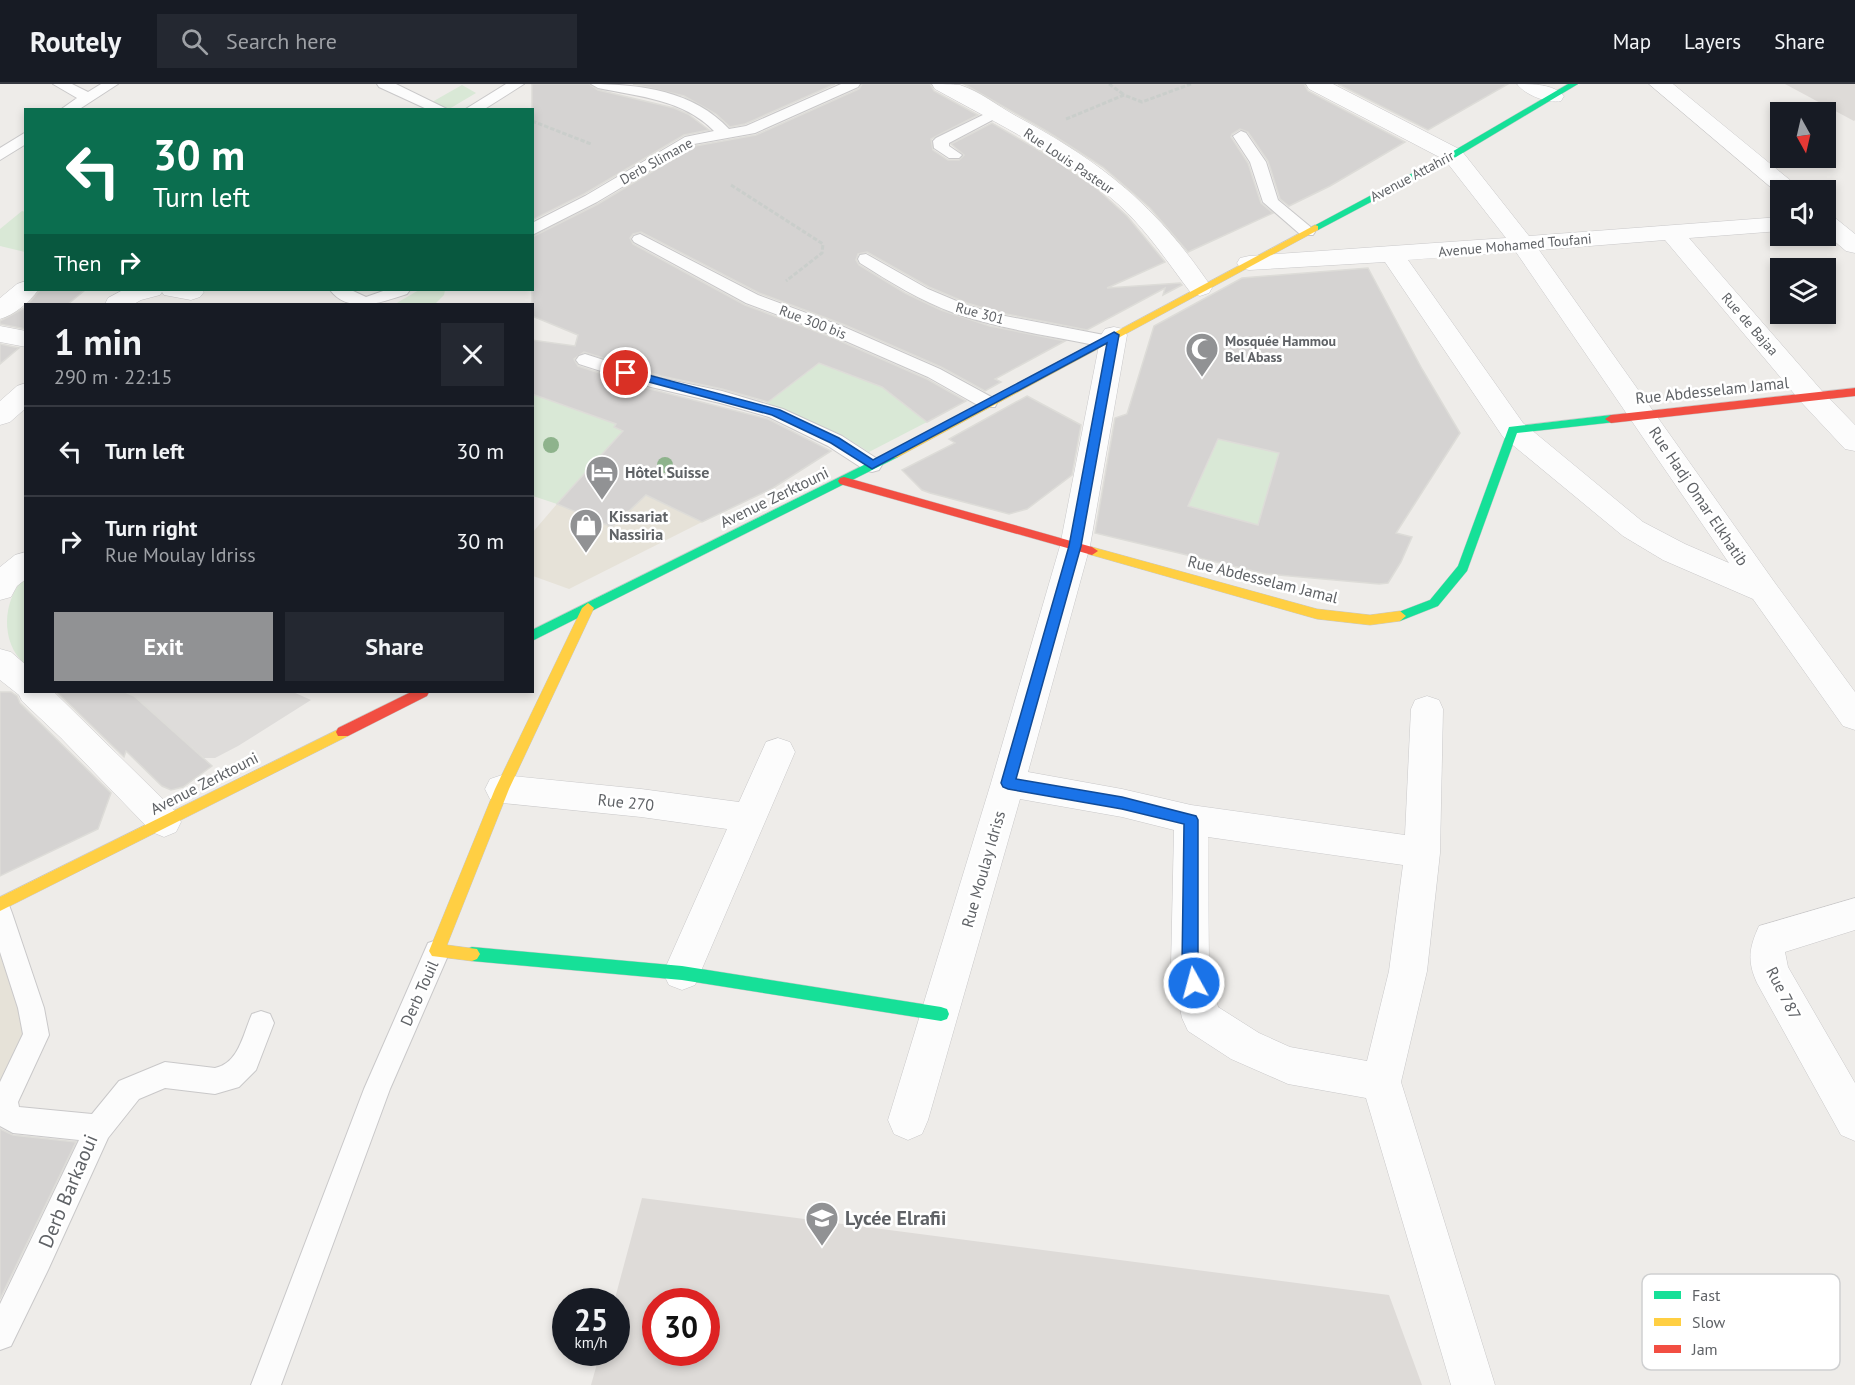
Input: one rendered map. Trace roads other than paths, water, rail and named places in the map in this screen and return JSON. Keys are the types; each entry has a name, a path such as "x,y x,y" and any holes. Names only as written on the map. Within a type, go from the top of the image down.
{"street":[{"path":"1317,84 1453,155"},
{"path":"1528,84 1553,96"},
{"name":"Avenue Attahrir","path":"1249,263 1453,155 1574,84"},
{"path":"1660,84 1776,180"},
{"name":"Rue Louis Pasteur","path":"949,85 1032,134 1101,179 1148,221 1200,288"},
{"name":"Rue Hadj Omar Elkhatib","path":"1453,155 1523,244 1764,591 1855,717"},
{"path":"1836,220 1855,219"},
{"name":"Avenue Mohamed Toufani","path":"1249,263 1770,225"},
{"path":"1836,230 1855,246"},
{"name":"Rue de Bajaa","path":"1671,232 1812,397 1855,442"},
{"path":"1392,254 1513,430 1633,529 1674,552 1764,591"},
{"name":"Avenue Zerktouni","path":"534,635 844,481 1249,263"},
{"path":"0,311 24,291"},
{"path":"119,303 133,294 146,291"},
{"path":"0,334 24,339"},
{"name":"Rue Moulay Idriss","path":"908,1120 941,1014 1075,546 1109,338"},
{"name":"Rue Abdesselam Jamal","path":"844,481 1317,614 1370,620 1403,616 1434,603 1463,568 1513,430 1855,392"},
{"path":"0,416 24,394"},
{"path":"0,589 6,578 24,564"},
{"name":"Derb Touil","path":"437,951 502,789 588,608"},
{"path":"0,661 24,683"},
{"path":"34,693 73,729 164,822"},
{"name":"Avenue Zerktouni","path":"0,904 420,693"},
{"path":"1427,709 1422,852 1408,971 1381,1082 1473,1385"},
{"path":"682,973 778,752"},
{"path":"1008,783 1122,803 1191,820 1285,831 1422,852"},
{"name":"Rue 270","path":"502,789 641,803 750,818"},
{"path":"1191,820 1190,966 1201,1018 1245,1046 1288,1065 1381,1082"},
{"name":"Rue 787","path":"1855,914 1772,938 1767,952 1770,971 1855,1121"},
{"path":"437,951 682,973 941,1014"}],"lane":[{"path":"60,84 87,97"},
{"path":"70,108 111,84"},
{"path":"384,84 438,108"},
{"path":"475,108 517,84"},
{"path":"598,84 690,104 714,121 724,133"},
{"name":"Derb Slimane","path":"534,229 591,199 682,143 701,137 750,130 853,84"},
{"path":"954,155 942,148 941,141 995,113"},
{"path":"1242,136 1258,162 1271,202 1307,232"},
{"path":"3,150 24,137"},
{"name":"Rue 300 bis","path":"640,239 759,302 838,331 934,373 988,403"},
{"name":"Rue 301","path":"866,259 904,284 944,303 981,315 1109,338"},
{"path":"341,291 361,303"},
{"path":"366,303 398,291"},
{"path":"585,360 657,383 722,397 776,413 835,441 872,465"},
{"name":"Derb Barkaoui","path":"0,913 31,1008 36,1035 5,1101 4,1112 13,1120 98,1128 38,1260 0,1335"},
{"name":"Derb Touil","path":"266,1385 377,1089 437,951"},
{"path":"98,1128 129,1090 145,1081 165,1075 215,1081 230,1078 247,1061 261,1023"}],"place":[{"name":"Mosquée Hammou Bel Abass","path":"1202,378"},
{"name":"Hôtel Suisse","path":"602,501"},
{"name":"Kissariat Nassiria","path":"586,554"},
{"name":"Lycée Elrafii","path":"822,1247"}]}
